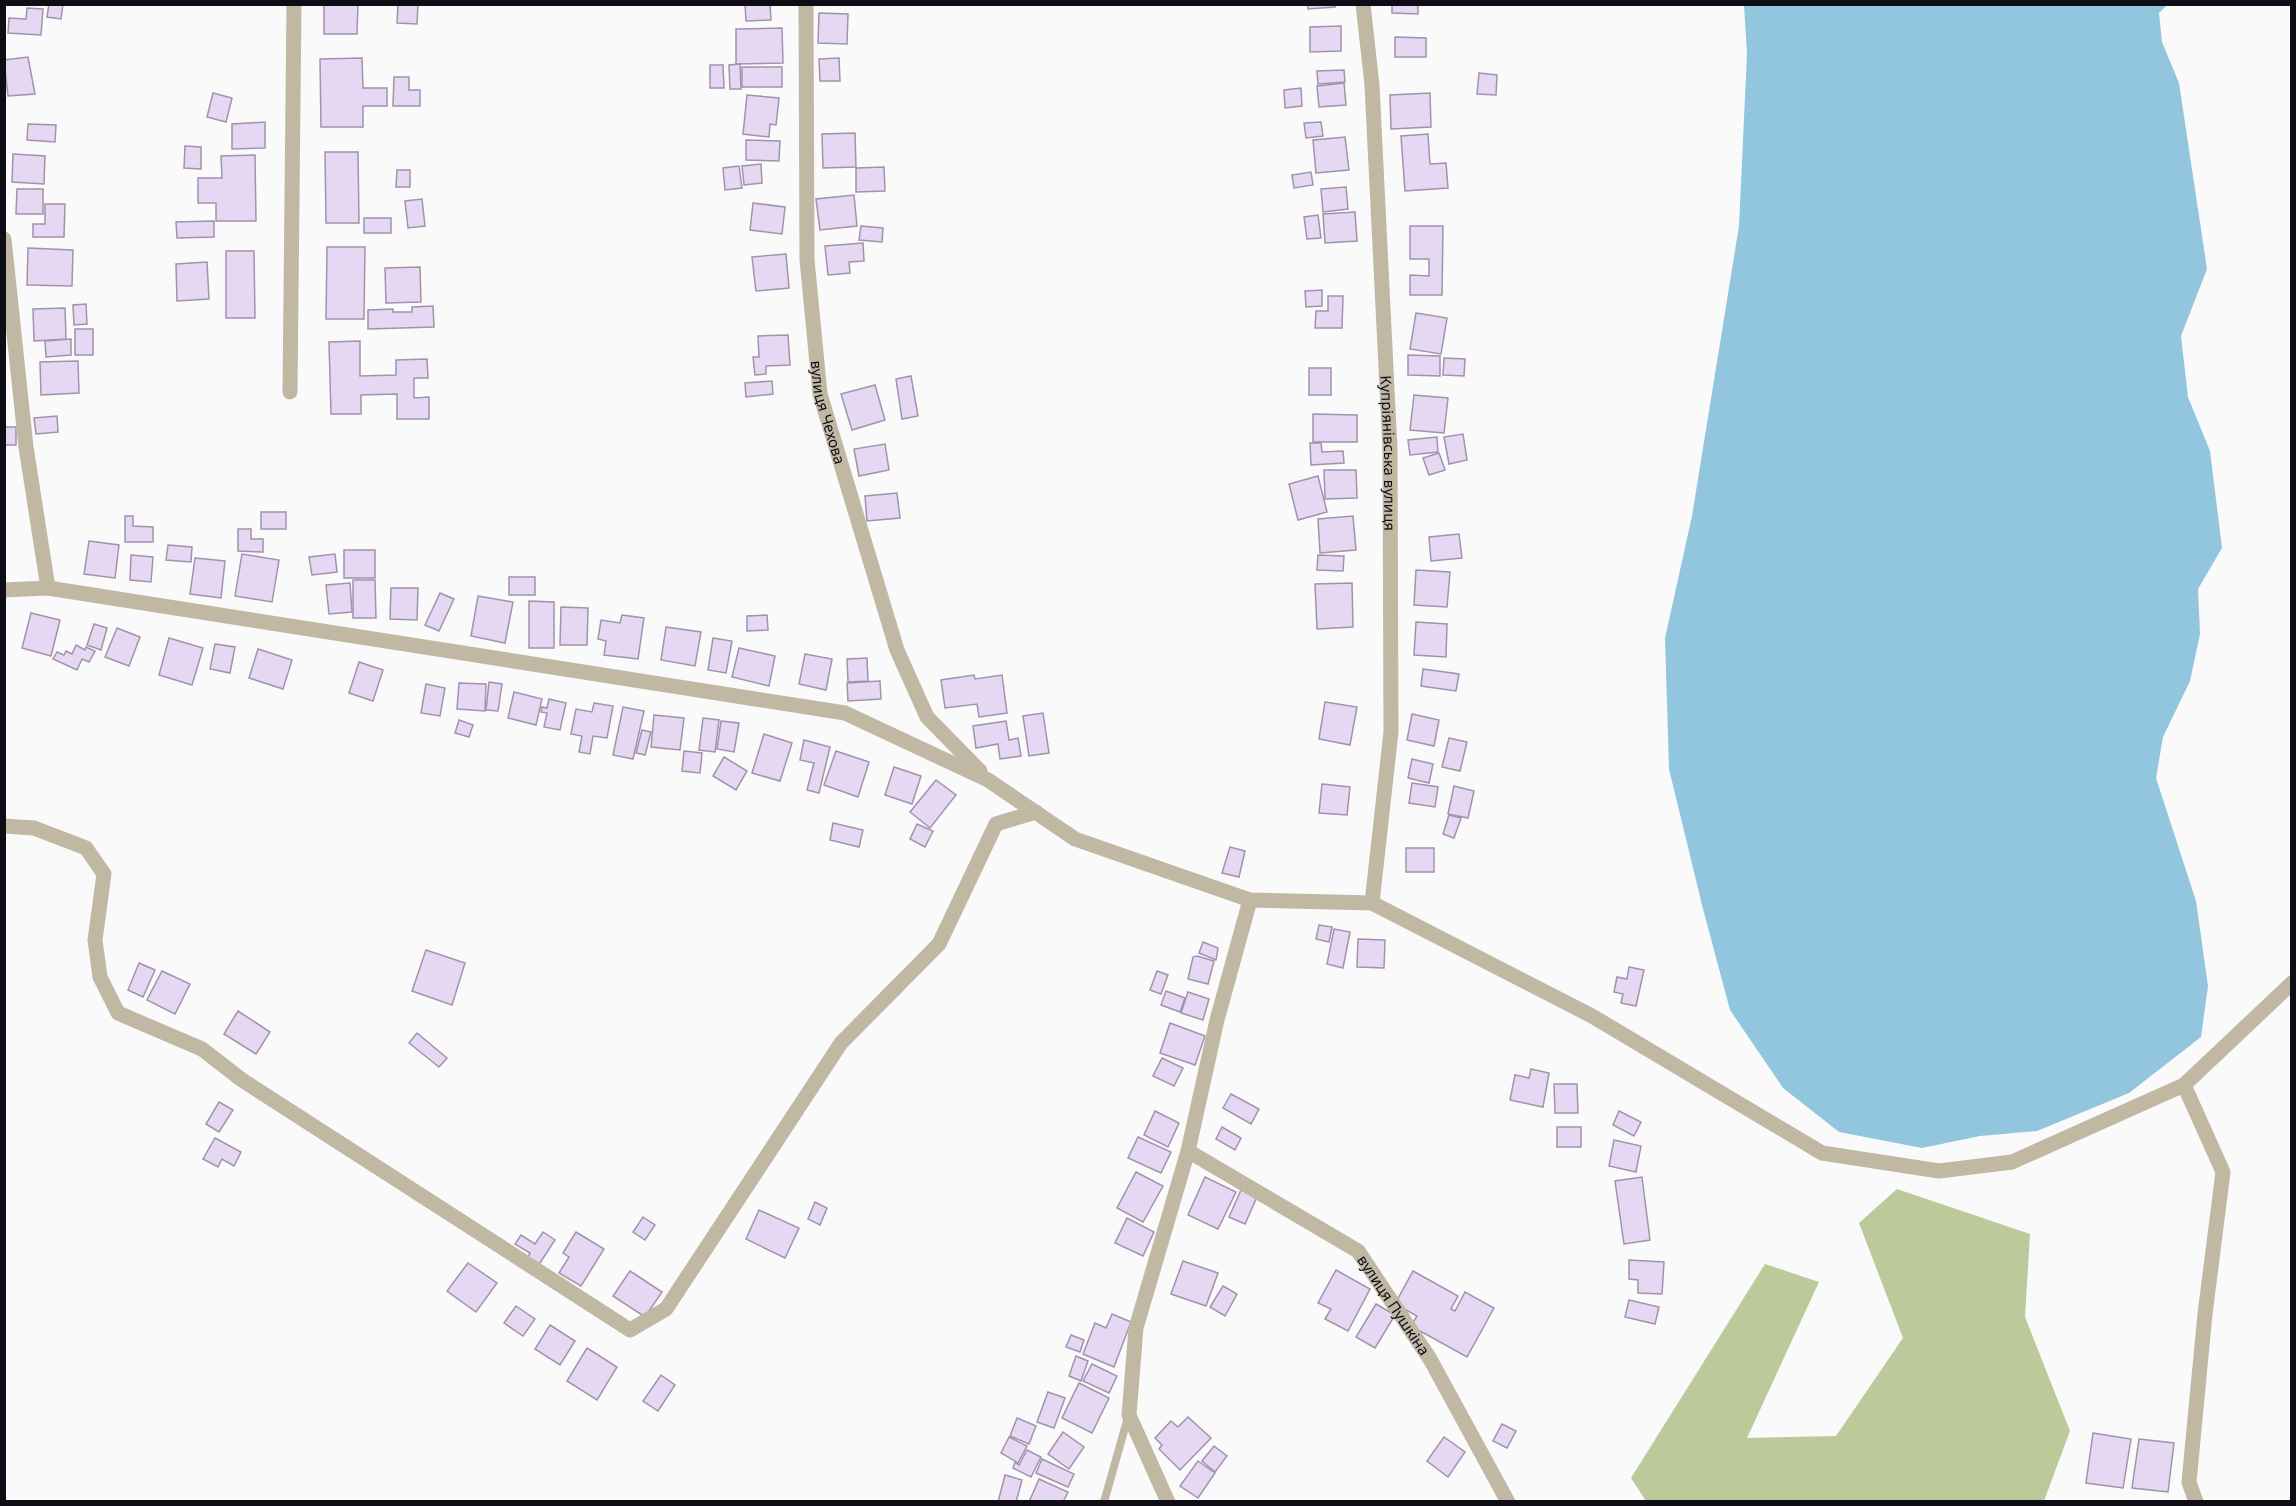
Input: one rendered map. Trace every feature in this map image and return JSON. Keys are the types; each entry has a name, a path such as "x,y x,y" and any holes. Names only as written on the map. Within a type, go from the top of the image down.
{"street":[{"path":"290,392 294,4"},
{"name":"вулиця Чехова","path":"806,4 807,260 820,394 897,650 927,717 988,780"},
{"name":"Купріянівська вулиця","path":"1363,4 1372,85 1390,449 1391,732 1372,903"},
{"path":"4,239 26,447 48,588"},
{"path":"4,590 48,588 845,713 988,780 1076,838 1250,900 1372,903 1592,1016 1822,1153 1939,1171 2012,1162 2184,1085 2292,983"},
{"path":"4,826 34,828 86,848 104,874 95,940 100,977 118,1013 202,1049 242,1080 630,1330 666,1309 841,1043 939,944 996,824 1036,812"},
{"path":"1168,1502 1129,1415 1136,1328 1188,1151 1217,1020 1250,900"},
{"path":"2184,1085 2223,1172 2205,1314 2189,1482 2196,1502"},
{"name":"вулиця Пушкіна","path":"1188,1151 1358,1251 1430,1359 1508,1502"}],"lane":[{"path":"1104,1502 1129,1415"}],"green space":[{"path":"1897,1189 2030,1234 2025,1317 2070,1431 2044,1501 1646,1501 1631,1478 1765,1264 1819,1282 1747,1438 1836,1436 1903,1338 1859,1223"}],"water":[{"path":"1744,5 2167,5 2159,13 2162,42 2179,83 2207,269 2181,336 2188,397 2210,451 2222,548 2198,589 2200,634 2190,681 2163,737 2156,778 2196,901 2208,986 2201,1037 2129,1093 2037,1131 1980,1136 1922,1148 1839,1132 1783,1088 1730,1010 1702,905 1669,769 1665,638 1692,516 1739,226 1747,54"}],"building":[{"path":"49,4 63,4 61,19 47,17"},
{"path":"324,4 358,4 357,34 324,34"},
{"path":"398,4 418,4 417,24 397,23"},
{"path":"770,4 771,20 746,21 745,5"},
{"path":"1308,4 1335,4 1335,7 1308,9"},
{"path":"1392,4 1418,4 1418,14 1392,13"},
{"path":"27,8 43,9 41,35 8,33 9,18 26,19"},
{"path":"819,13 848,14 847,44 818,43"},
{"path":"1341,26 1341,51 1310,52 1310,27"},
{"path":"782,28 783,63 736,64 736,29"},
{"path":"1395,37 1426,38 1426,57 1395,57"},
{"path":"28,57 35,94 8,96 4,60"},
{"path":"362,58 363,88 387,88 387,106 363,106 363,127 321,127 320,59"},
{"path":"839,58 840,81 820,81 819,59"},
{"path":"740,64 741,89 730,89 729,65"},
{"path":"710,65 723,65 724,88 710,88"},
{"path":"742,67 782,67 782,87 742,87"},
{"path":"1344,70 1345,82 1318,84 1317,71"},
{"path":"1479,73 1497,75 1496,95 1477,94"},
{"path":"394,77 409,77 409,90 420,90 420,106 393,106"},
{"path":"1344,83 1346,105 1319,107 1317,86"},
{"path":"1301,88 1302,106 1285,108 1284,90"},
{"path":"213,93 232,98 226,122 207,117"},
{"path":"1430,93 1431,127 1391,129 1390,95"},
{"path":"747,95 779,98 776,125 770,124 769,137 743,134"},
{"path":"265,122 265,148 232,149 232,124"},
{"path":"1321,122 1323,136 1306,138 1304,123"},
{"path":"28,124 56,125 55,142 27,140"},
{"path":"855,133 856,167 823,168 822,134"},
{"path":"1428,134 1430,164 1446,163 1448,188 1405,191 1401,136"},
{"path":"1345,137 1349,170 1316,173 1313,140"},
{"path":"746,140 780,141 779,161 746,160"},
{"path":"185,146 201,147 201,169 184,168"},
{"path":"325,152 358,152 359,223 326,223"},
{"path":"13,154 45,156 44,184 12,182"},
{"path":"255,155 256,221 216,221 216,203 198,203 198,178 222,178 221,156"},
{"path":"761,164 762,183 744,185 742,166"},
{"path":"739,166 742,188 725,190 723,168"},
{"path":"884,167 885,191 856,192 856,168"},
{"path":"397,170 410,170 410,187 396,187"},
{"path":"1311,172 1313,185 1294,188 1292,175"},
{"path":"1346,187 1348,209 1323,212 1321,189"},
{"path":"17,189 43,189 43,214 16,214"},
{"path":"854,195 857,226 820,230 816,199"},
{"path":"422,199 425,226 408,228 405,201"},
{"path":"753,203 785,207 782,234 750,230"},
{"path":"45,204 65,204 64,237 33,237 33,224 45,224"},
{"path":"1355,212 1357,241 1325,243 1323,214"},
{"path":"1318,215 1321,238 1307,239 1304,217"},
{"path":"364,218 391,218 391,233 364,233"},
{"path":"214,221 214,237 177,238 176,222"},
{"path":"861,226 883,228 882,242 859,240"},
{"path":"1410,226 1443,226 1442,295 1410,295 1410,275 1429,276 1429,259 1410,259"},
{"path":"863,243 864,261 849,262 850,273 828,275 825,246"},
{"path":"327,247 365,247 364,319 326,319"},
{"path":"28,248 73,250 72,286 27,285"},
{"path":"226,251 254,251 255,318 226,318"},
{"path":"786,254 789,288 756,291 752,257"},
{"path":"207,262 209,299 177,301 176,264"},
{"path":"420,267 421,302 386,303 385,268"},
{"path":"1322,290 1322,306 1306,307 1305,291"},
{"path":"1328,296 1343,296 1342,328 1315,328 1316,311 1328,311"},
{"path":"86,304 87,324 74,325 73,305"},
{"path":"433,306 434,327 368,329 368,310 393,309 393,312 412,312 412,307"},
{"path":"65,308 66,339 34,341 33,309"},
{"path":"1416,313 1447,318 1441,354 1410,349"},
{"path":"75,329 93,329 93,355 75,355"},
{"path":"788,335 790,365 766,366 766,374 755,375 753,357 759,357 758,336"},
{"path":"71,339 71,355 46,357 45,341"},
{"path":"360,341 360,376 396,375 396,360 427,359 428,378 414,378 414,398 429,397 429,419 397,419 397,394 361,395 361,414 331,414 329,342"},
{"path":"1408,355 1440,356 1440,376 1408,375"},
{"path":"1444,358 1465,359 1464,376 1443,375"},
{"path":"78,361 79,393 41,395 40,362"},
{"path":"1309,368 1331,368 1331,395 1309,395"},
{"path":"911,376 918,416 902,419 896,379"},
{"path":"772,381 773,394 746,397 745,383"},
{"path":"875,385 885,420 852,430 841,394"},
{"path":"1414,395 1448,398 1444,433 1410,430"},
{"path":"1313,414 1357,415 1357,442 1313,442"},
{"path":"57,416 58,432 36,434 34,418"},
{"path":"4,427 16,427 16,445 4,445"},
{"path":"1463,434 1467,460 1449,464 1444,437"},
{"path":"1437,437 1438,452 1410,455 1408,440"},
{"path":"1310,443 1321,443 1322,452 1343,451 1344,463 1311,465"},
{"path":"885,444 889,470 859,476 854,449"},
{"path":"1439,453 1445,470 1429,475 1423,458"},
{"path":"1324,470 1356,470 1357,498 1325,499"},
{"path":"1318,476 1327,512 1298,520 1289,484"},
{"path":"897,493 900,518 867,521 865,496"},
{"path":"261,512 286,512 286,529 261,529"},
{"path":"125,516 133,516 133,526 153,527 153,542 125,542"},
{"path":"1353,516 1356,550 1320,553 1318,519"},
{"path":"238,529 251,529 251,539 263,539 263,552 238,551"},
{"path":"1459,534 1462,558 1431,561 1429,537"},
{"path":"89,541 119,545 115,578 84,574"},
{"path":"168,545 192,547 191,562 166,560"},
{"path":"344,550 375,550 375,578 344,578"},
{"path":"242,554 279,560 272,602 235,596"},
{"path":"335,554 337,572 312,575 309,557"},
{"path":"131,555 153,557 151,582 130,580"},
{"path":"1318,555 1344,556 1343,571 1317,570"},
{"path":"195,558 225,561 221,598 190,594"},
{"path":"1416,570 1450,572 1447,607 1414,605"},
{"path":"509,577 535,577 535,595 509,595"},
{"path":"353,580 375,580 376,618 353,618"},
{"path":"350,583 352,612 329,614 326,585"},
{"path":"1352,583 1353,627 1317,629 1315,584"},
{"path":"391,588 418,588 417,620 390,619"},
{"path":"440,593 454,599 439,631 425,625"},
{"path":"478,596 513,602 505,643 471,636"},
{"path":"529,601 554,602 554,648 529,648"},
{"path":"561,607 588,608 587,645 560,645"},
{"path":"31,613 60,620 51,656 22,648"},
{"path":"622,615 644,618 638,659 604,655 606,641 598,639 601,620 620,623"},
{"path":"767,615 768,630 747,631 747,616"},
{"path":"1416,622 1447,624 1446,657 1414,655"},
{"path":"94,624 107,628 101,650 87,645"},
{"path":"666,627 701,632 695,666 661,660"},
{"path":"117,628 140,637 129,666 105,657"},
{"path":"169,638 203,648 192,685 159,675"},
{"path":"713,638 732,641 726,673 708,670"},
{"path":"215,644 235,647 230,673 210,669"},
{"path":"76,645 85,650 86,647 95,651 89,662 82,659 77,670 53,659 57,652 64,655 66,651 72,654"},
{"path":"739,648 775,656 769,686 732,677"},
{"path":"258,649 292,660 283,689 249,678"},
{"path":"805,654 832,659 826,690 799,684"},
{"path":"867,658 868,681 848,682 847,659"},
{"path":"359,662 383,670 373,701 349,693"},
{"path":"1423,669 1459,674 1456,691 1421,686"},
{"path":"974,675 975,679 1002,675 1007,713 979,717 977,704 945,708 941,680"},
{"path":"880,681 881,699 848,701 847,683"},
{"path":"489,682 502,684 498,711 486,710"},
{"path":"459,683 486,684 485,711 457,709"},
{"path":"426,684 445,688 440,716 421,713"},
{"path":"514,692 542,699 536,725 508,718"},
{"path":"549,699 566,703 560,730 544,727 547,713 541,712 542,707 547,708"},
{"path":"1325,702 1357,707 1350,745 1319,739"},
{"path":"594,703 613,706 607,738 593,736 590,754 579,752 582,736 571,734 576,709 592,712"},
{"path":"623,707 644,711 633,759 613,755"},
{"path":"1043,713 1049,753 1029,756 1023,716"},
{"path":"1412,714 1439,720 1434,746 1407,740"},
{"path":"654,715 684,718 680,750 651,747"},
{"path":"703,718 719,720 715,752 699,750"},
{"path":"459,720 473,725 469,737 455,733"},
{"path":"721,721 739,723 734,752 717,749"},
{"path":"1006,721 1009,740 1018,738 1021,756 1000,759 998,744 976,748 973,726"},
{"path":"642,730 651,732 645,755 636,753"},
{"path":"764,734 792,743 780,781 752,773"},
{"path":"1449,738 1467,742 1460,771 1442,767"},
{"path":"804,740 830,747 819,793 807,790 814,763 800,760"},
{"path":"684,751 702,753 700,773 682,771"},
{"path":"836,751 869,762 858,797 824,785"},
{"path":"724,757 747,771 736,790 713,776"},
{"path":"1412,759 1433,764 1429,783 1408,778"},
{"path":"894,767 921,776 912,804 885,795"},
{"path":"936,780 956,795 930,828 910,812"},
{"path":"1412,783 1438,787 1435,807 1409,803"},
{"path":"1322,784 1350,787 1347,815 1319,813"},
{"path":"1454,786 1474,791 1468,818 1448,814"},
{"path":"1449,815 1461,818 1454,838 1443,834"},
{"path":"833,823 863,830 859,847 830,840"},
{"path":"917,824 933,831 925,847 910,839"},
{"path":"1230,847 1245,851 1239,877 1222,873"},
{"path":"1406,848 1434,848 1434,872 1406,872"},
{"path":"1319,925 1332,927 1329,942 1316,939"},
{"path":"1334,929 1350,932 1343,968 1327,964"},
{"path":"1358,939 1385,940 1384,968 1357,967"},
{"path":"1203,942 1218,948 1216,960 1199,953"},
{"path":"426,950 465,963 452,1005 412,991"},
{"path":"1193,957 1214,961 1208,984 1188,979"},
{"path":"139,963 155,970 143,997 128,990"},
{"path":"1629,967 1644,970 1636,1006 1621,1003 1623,994 1614,992 1617,977 1627,979"},
{"path":"162,971 190,984 175,1014 147,1000"},
{"path":"1157,971 1168,975 1161,994 1150,990"},
{"path":"1166,991 1185,998 1180,1012 1161,1005"},
{"path":"1188,992 1209,999 1203,1020 1181,1013"},
{"path":"238,1011 270,1032 256,1054 224,1034"},
{"path":"1170,1023 1205,1036 1195,1065 1160,1053"},
{"path":"417,1033 447,1058 439,1067 409,1043"},
{"path":"1162,1058 1183,1068 1174,1086 1153,1076"},
{"path":"1531,1069 1549,1073 1543,1107 1510,1100 1515,1075 1529,1078"},
{"path":"1554,1084 1577,1084 1578,1113 1555,1113"},
{"path":"1231,1094 1259,1109 1251,1124 1223,1108"},
{"path":"219,1102 233,1110 219,1132 206,1124"},
{"path":"1155,1111 1179,1123 1168,1147 1144,1135"},
{"path":"1619,1111 1641,1122 1634,1136 1613,1125"},
{"path":"1222,1127 1241,1138 1235,1150 1216,1139"},
{"path":"1557,1127 1581,1127 1581,1147 1557,1147"},
{"path":"1138,1137 1171,1152 1161,1173 1128,1158"},
{"path":"215,1138 241,1152 234,1166 222,1159 218,1167 203,1159"},
{"path":"1614,1140 1641,1146 1636,1172 1609,1166"},
{"path":"1136,1172 1163,1186 1143,1222 1117,1208"},
{"path":"1205,1177 1236,1192 1218,1229 1188,1215"},
{"path":"1642,1177 1650,1240 1624,1244 1615,1181"},
{"path":"1241,1190 1257,1197 1245,1224 1229,1217"},
{"path":"815,1202 827,1208 820,1225 808,1219"},
{"path":"759,1210 799,1228 785,1258 746,1239"},
{"path":"643,1217 655,1225 645,1240 633,1232"},
{"path":"1127,1218 1154,1232 1143,1256 1115,1243"},
{"path":"543,1232 555,1240 538,1266 527,1259 530,1253 515,1244 521,1235 535,1244"},
{"path":"576,1232 604,1249 581,1286 559,1273 569,1257 563,1253"},
{"path":"1629,1260 1664,1262 1662,1294 1638,1293 1638,1280 1629,1279"},
{"path":"1183,1261 1218,1273 1206,1306 1171,1294"},
{"path":"468,1263 497,1283 476,1312 447,1291"},
{"path":"1336,1270 1370,1289 1348,1331 1325,1319 1331,1309 1318,1303"},
{"path":"630,1271 662,1292 645,1317 613,1296"},
{"path":"1413,1271 1458,1296 1451,1309 1455,1311 1465,1292 1494,1308 1467,1357 1411,1326 1417,1316 1395,1304"},
{"path":"1223,1286 1237,1294 1225,1316 1210,1307"},
{"path":"1629,1300 1659,1307 1655,1324 1625,1317"},
{"path":"1376,1304 1395,1315 1375,1348 1356,1337"},
{"path":"516,1306 535,1319 523,1336 504,1323"},
{"path":"1112,1314 1131,1322 1114,1367 1083,1354 1095,1323 1106,1328"},
{"path":"550,1325 575,1341 560,1365 535,1349"},
{"path":"1071,1335 1084,1340 1080,1352 1066,1347"},
{"path":"587,1348 617,1367 597,1400 567,1381"},
{"path":"1076,1356 1088,1361 1081,1381 1069,1376"},
{"path":"1092,1364 1117,1376 1109,1393 1083,1381"},
{"path":"661,1375 675,1385 658,1411 643,1401"},
{"path":"1079,1383 1109,1398 1092,1433 1062,1418"},
{"path":"1048,1392 1065,1398 1054,1428 1037,1422"},
{"path":"1188,1417 1211,1438 1180,1470 1159,1449 1162,1445 1155,1438 1171,1421 1178,1427"},
{"path":"1017,1418 1036,1426 1029,1444 1010,1436"},
{"path":"1502,1424 1516,1431 1507,1448 1493,1441"},
{"path":"1063,1432 1084,1447 1069,1469 1048,1454"},
{"path":"2093,1433 2131,1439 2123,1488 2086,1483"},
{"path":"1009,1437 1027,1446 1018,1463 1001,1453"},
{"path":"1444,1437 1465,1452 1448,1477 1427,1461"},
{"path":"2139,1439 2174,1443 2168,1492 2132,1488"},
{"path":"1214,1446 1227,1456 1215,1472 1202,1461"},
{"path":"1027,1450 1041,1457 1031,1477 1013,1468 1015,1462 1019,1465"},
{"path":"1042,1459 1074,1474 1068,1487 1036,1473"},
{"path":"1198,1461 1215,1473 1198,1498 1180,1486"},
{"path":"1005,1475 1022,1480 1016,1502 998,1502"},
{"path":"1039,1479 1068,1492 1063,1502 1029,1502"}]}
